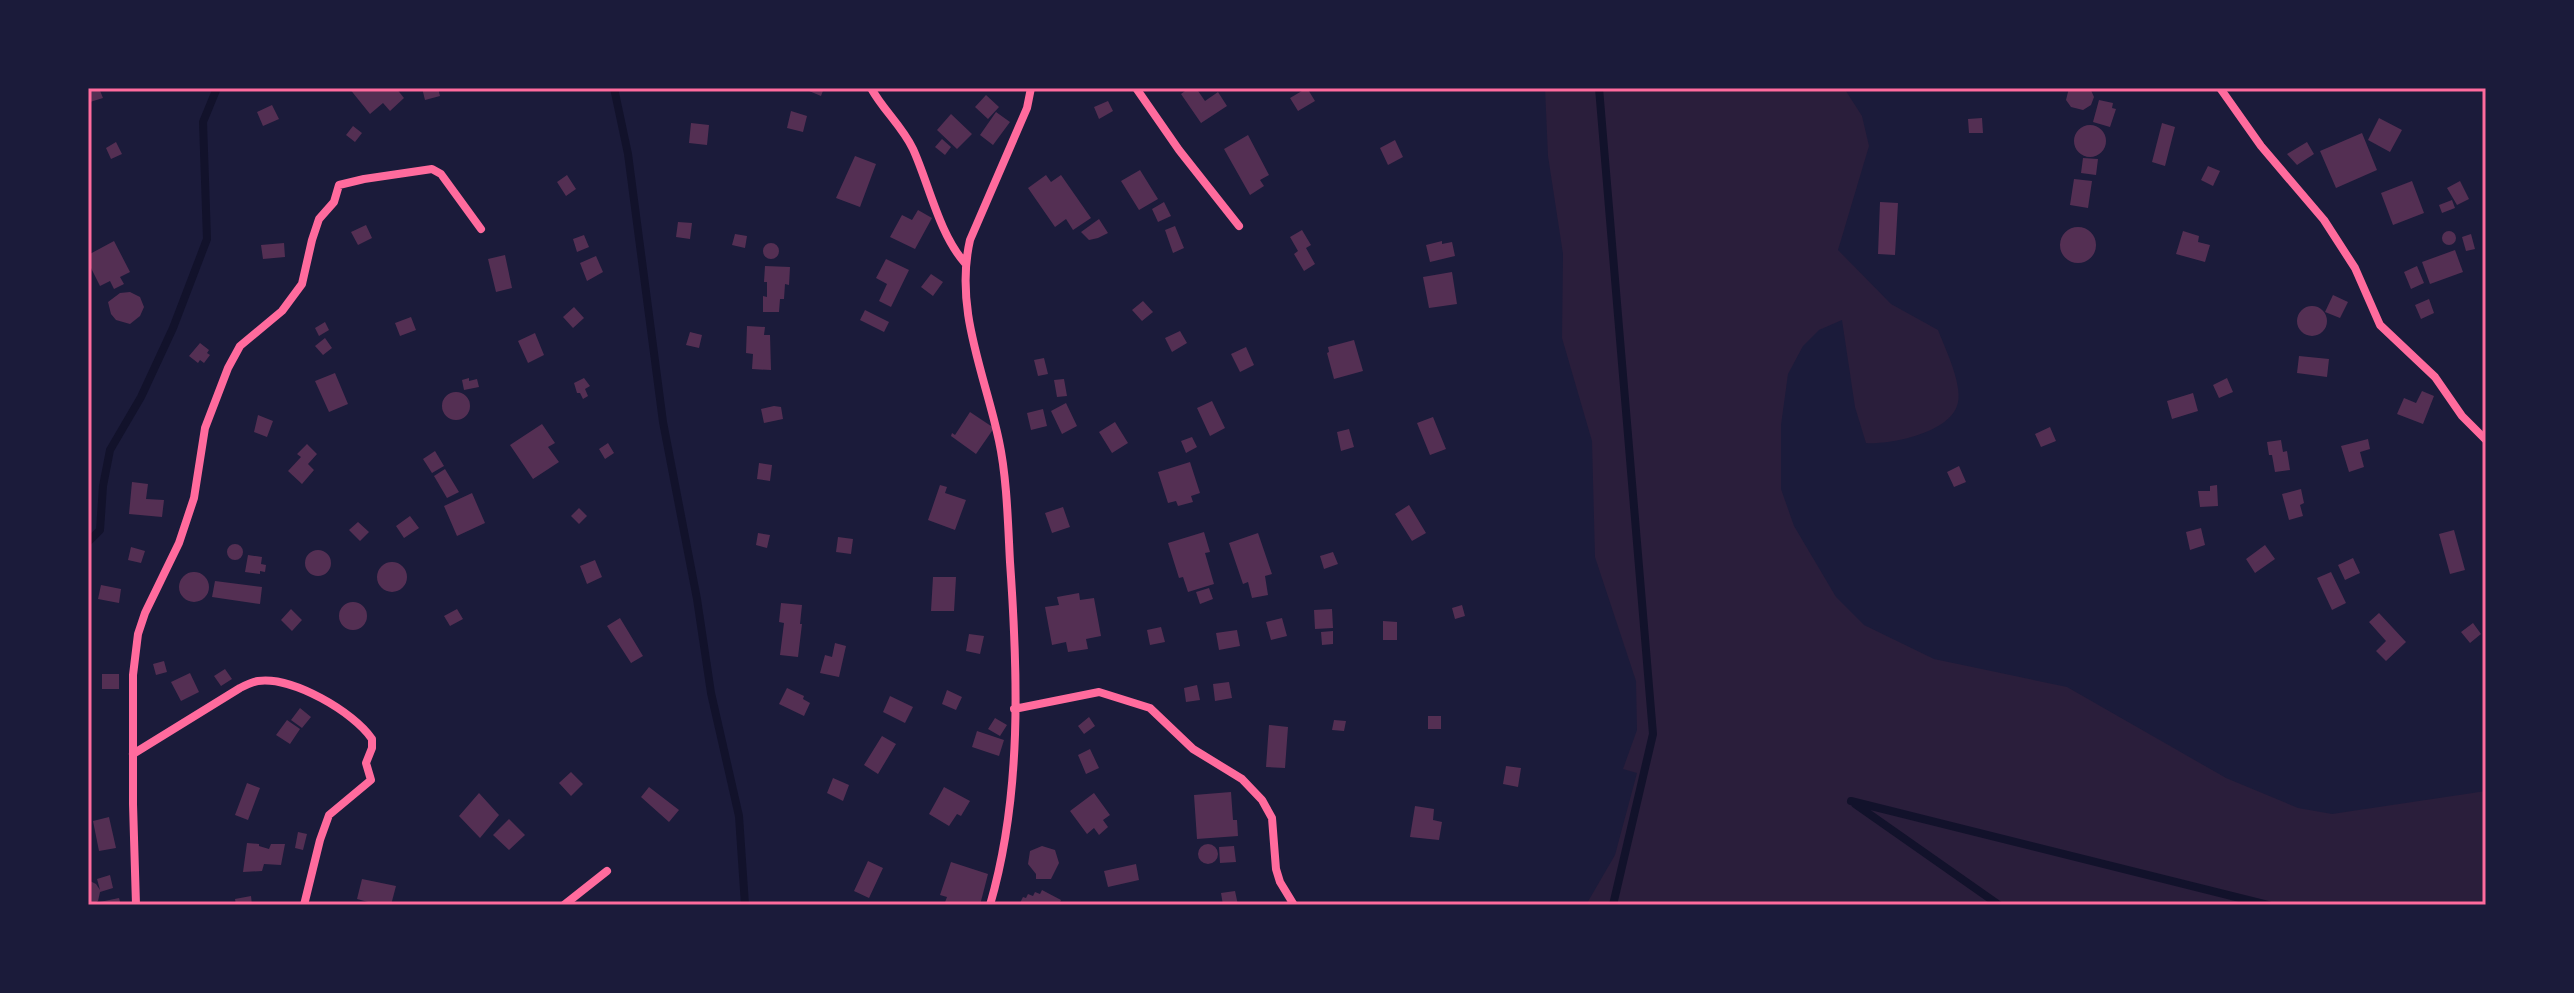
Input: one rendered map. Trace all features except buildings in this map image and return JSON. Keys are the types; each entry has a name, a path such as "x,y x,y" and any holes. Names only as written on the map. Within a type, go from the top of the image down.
{"street":[{"path":"871,88 881,107 903,130 953,248 965,263"},
{"path":"990,905 999,874 1011,785 1017,658 1000,443 969,330 965,263 970,240 1027,108 1031,88"},
{"path":"1136,88 1179,150 1239,226"},
{"path":"2220,88 2261,146 2324,220 2355,268 2380,325 2435,377 2462,416 2486,440"},
{"path":"136,905 133,675 138,634 179,543 194,498 205,428 228,368 240,346 282,311 302,284 319,219 334,202 339,185 432,169 438,171 481,229"},
{"path":"133,754 256,681 284,683 315,694 355,722 372,739 366,763 371,780 329,815 304,905"},
{"path":"1014,709 1099,692 1150,708 1193,749 1242,779 1262,800 1272,818 1276,869 1294,905"},
{"path":"564,905 607,871"}],"shaded area":[{"path":"1545,88 1844,88 1862,116 1869,146 1838,250 1891,304 1938,330 1959,394 1954,412 1933,429 1905,439 1866,443 1855,407 1842,320 1819,330 1803,346 1788,374 1781,425 1781,489 1794,526 1836,597 1864,625 1934,659 2067,687 2226,778 2298,808 2332,814 2486,791 2486,905 1586,905 1615,855 1637,773 1623,769 1637,730 1636,681 1595,557 1592,441 1562,338 1563,254 1548,156"}],"waterway":[{"path":"88,542 100,530 103,486 110,450 141,397 173,328 207,239 203,122 217,88"},
{"path":"614,88 628,154 663,422 697,599 711,693 739,816 745,905"},
{"path":"1599,88 1653,734 1613,905"},
{"path":"1851,801 2268,905"},
{"path":"1855,804 1999,905"}]}
